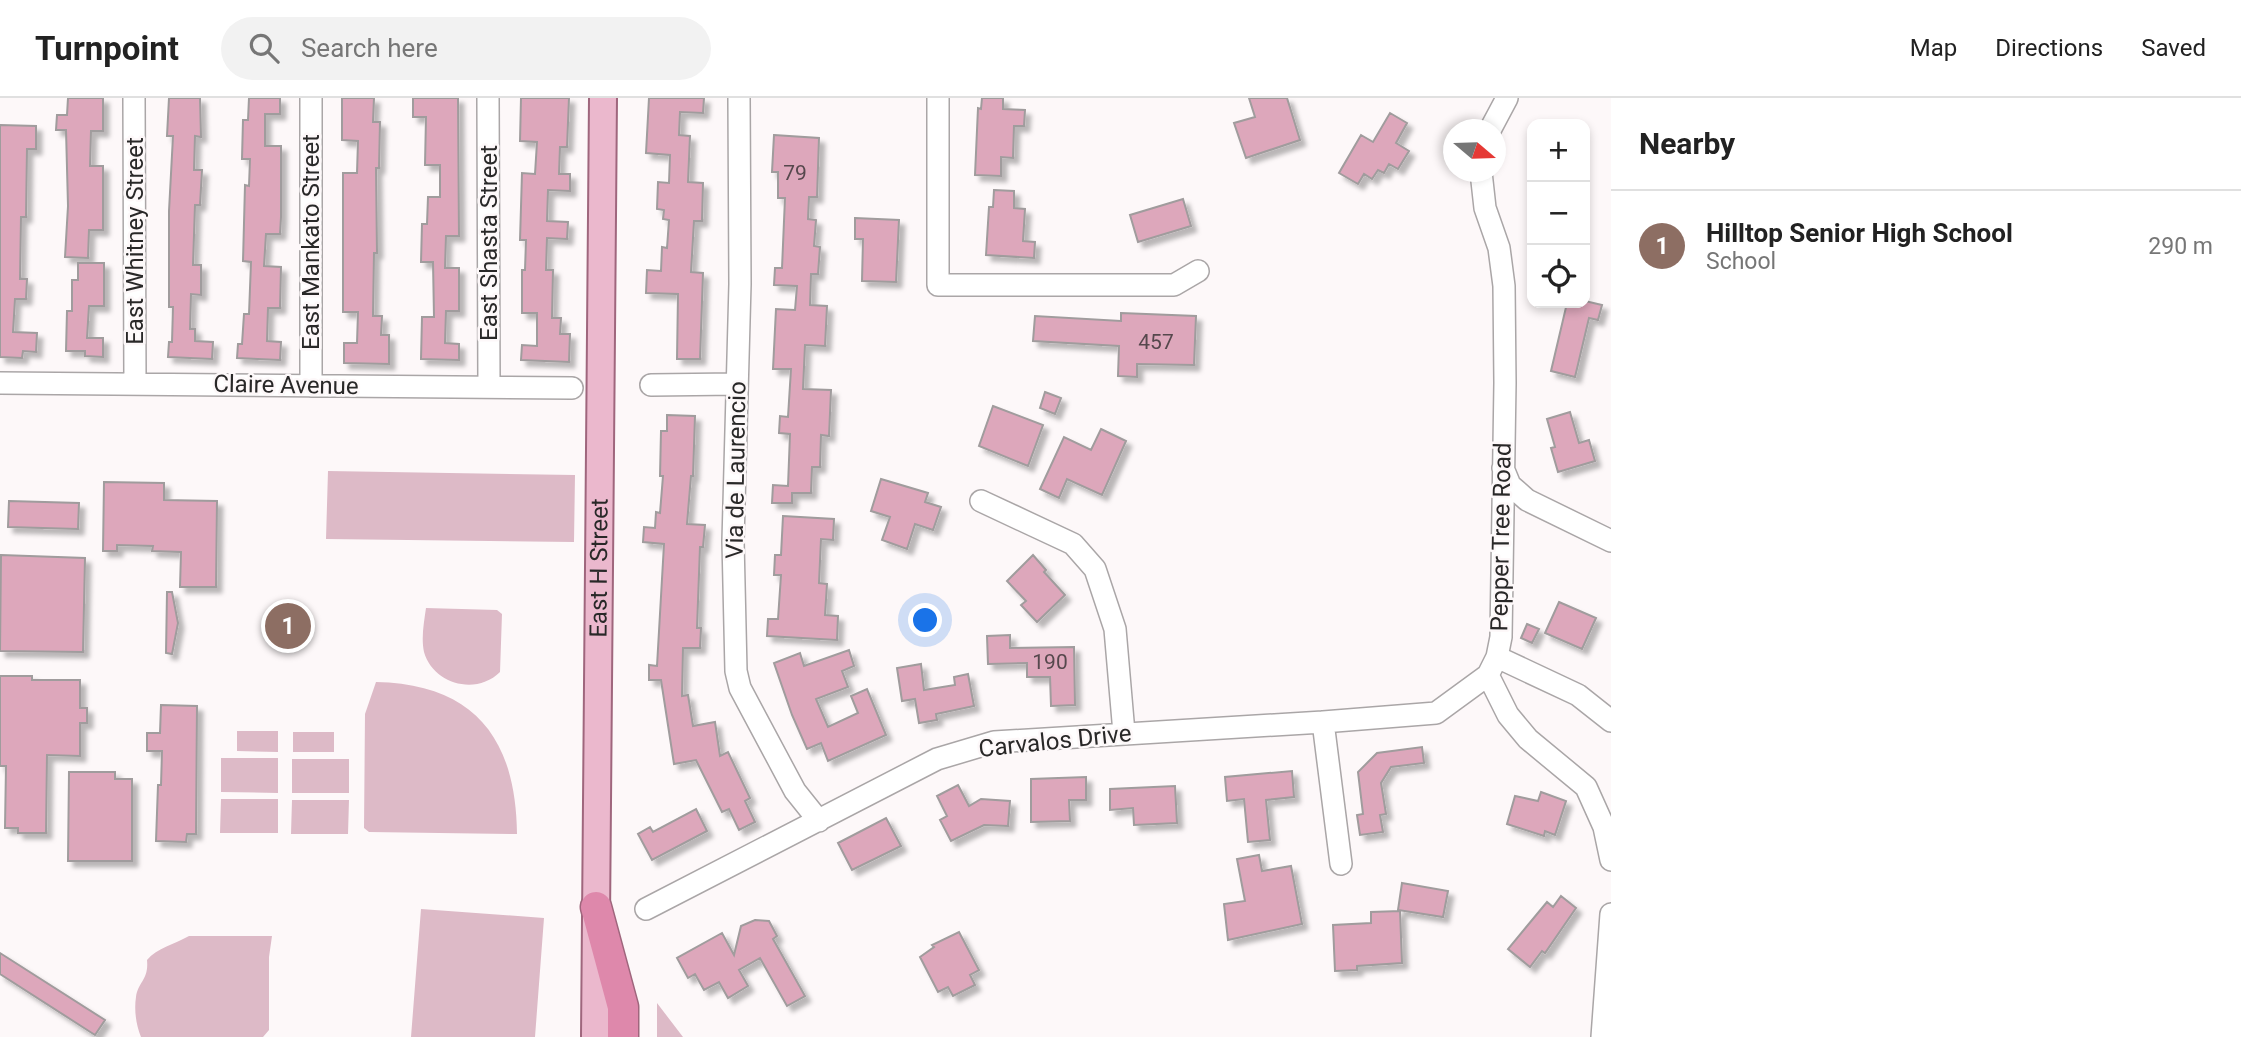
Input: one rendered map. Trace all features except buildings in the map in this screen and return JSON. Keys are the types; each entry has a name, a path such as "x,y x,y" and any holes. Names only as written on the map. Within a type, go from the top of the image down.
{"highway":[{"path":"596,907 624,1007 624,1037"}],"main road":[{"name":"East H Street","path":"595,1037 603,98"}],"street":[{"name":"East Whitney Street","path":"134,98 135,384"},
{"name":"East Mankato Street","path":"311,98 311,386"},
{"name":"East Shasta Street","path":"488,98 489,387"},
{"name":"Via de Laurencio","path":"739,98 740,284 733,541 736,671 740,688 789,780 819,821"},
{"path":"938,98 938,285 1174,285 1198,271"},
{"path":"1496,119 1507,98"},
{"name":"Pepper Tree Road","path":"1482,182 1485,208 1499,248 1504,286 1501,637 1492,666"},
{"name":"Claire Avenue","path":"0,383 572,388"},
{"path":"651,385 737,384"},
{"path":"1502,467 1510,485 1527,500 1611,541"},
{"path":"981,501 1073,544 1095,569 1115,629 1124,733"},
{"path":"1492,666 1578,695 1611,721"},
{"path":"1492,666 1508,715 1528,738 1586,786 1604,827 1611,860"},
{"name":"Carvalos Drive","path":"646,909 937,759 994,742 1436,713 1492,666"},
{"path":"1324,722 1341,864"},
{"path":"1602,1037 1611,914"}],"shaded area":[{"path":"328,471 575,475 574,542 326,539"},
{"path":"426,608 497,610 502,614 500,672 479,684 468,685 446,679 436,672 424,652"},
{"path":"376,682 410,685 440,693 464,706 483,723 498,745 508,770 515,800 517,834 369,832 364,828 365,714"},
{"path":"237,731 278,731 278,752 237,751"},
{"path":"293,732 334,732 334,752 293,752"},
{"path":"221,758 278,758 278,793 221,792"},
{"path":"292,759 349,759 349,793 292,793"},
{"path":"221,799 278,799 278,833 220,833"},
{"path":"292,800 349,800 348,834 291,834"},
{"path":"421,909 544,918 535,1037 411,1037"},
{"path":"189,936 272,936 269,957 269,1030 263,1037 141,1037 135,1002 145,977 147,960 161,949"},
{"path":"657,1003 683,1037 657,1037"}],"place":[{"name":"Hilltop Senior High School","path":"288,626"}]}
